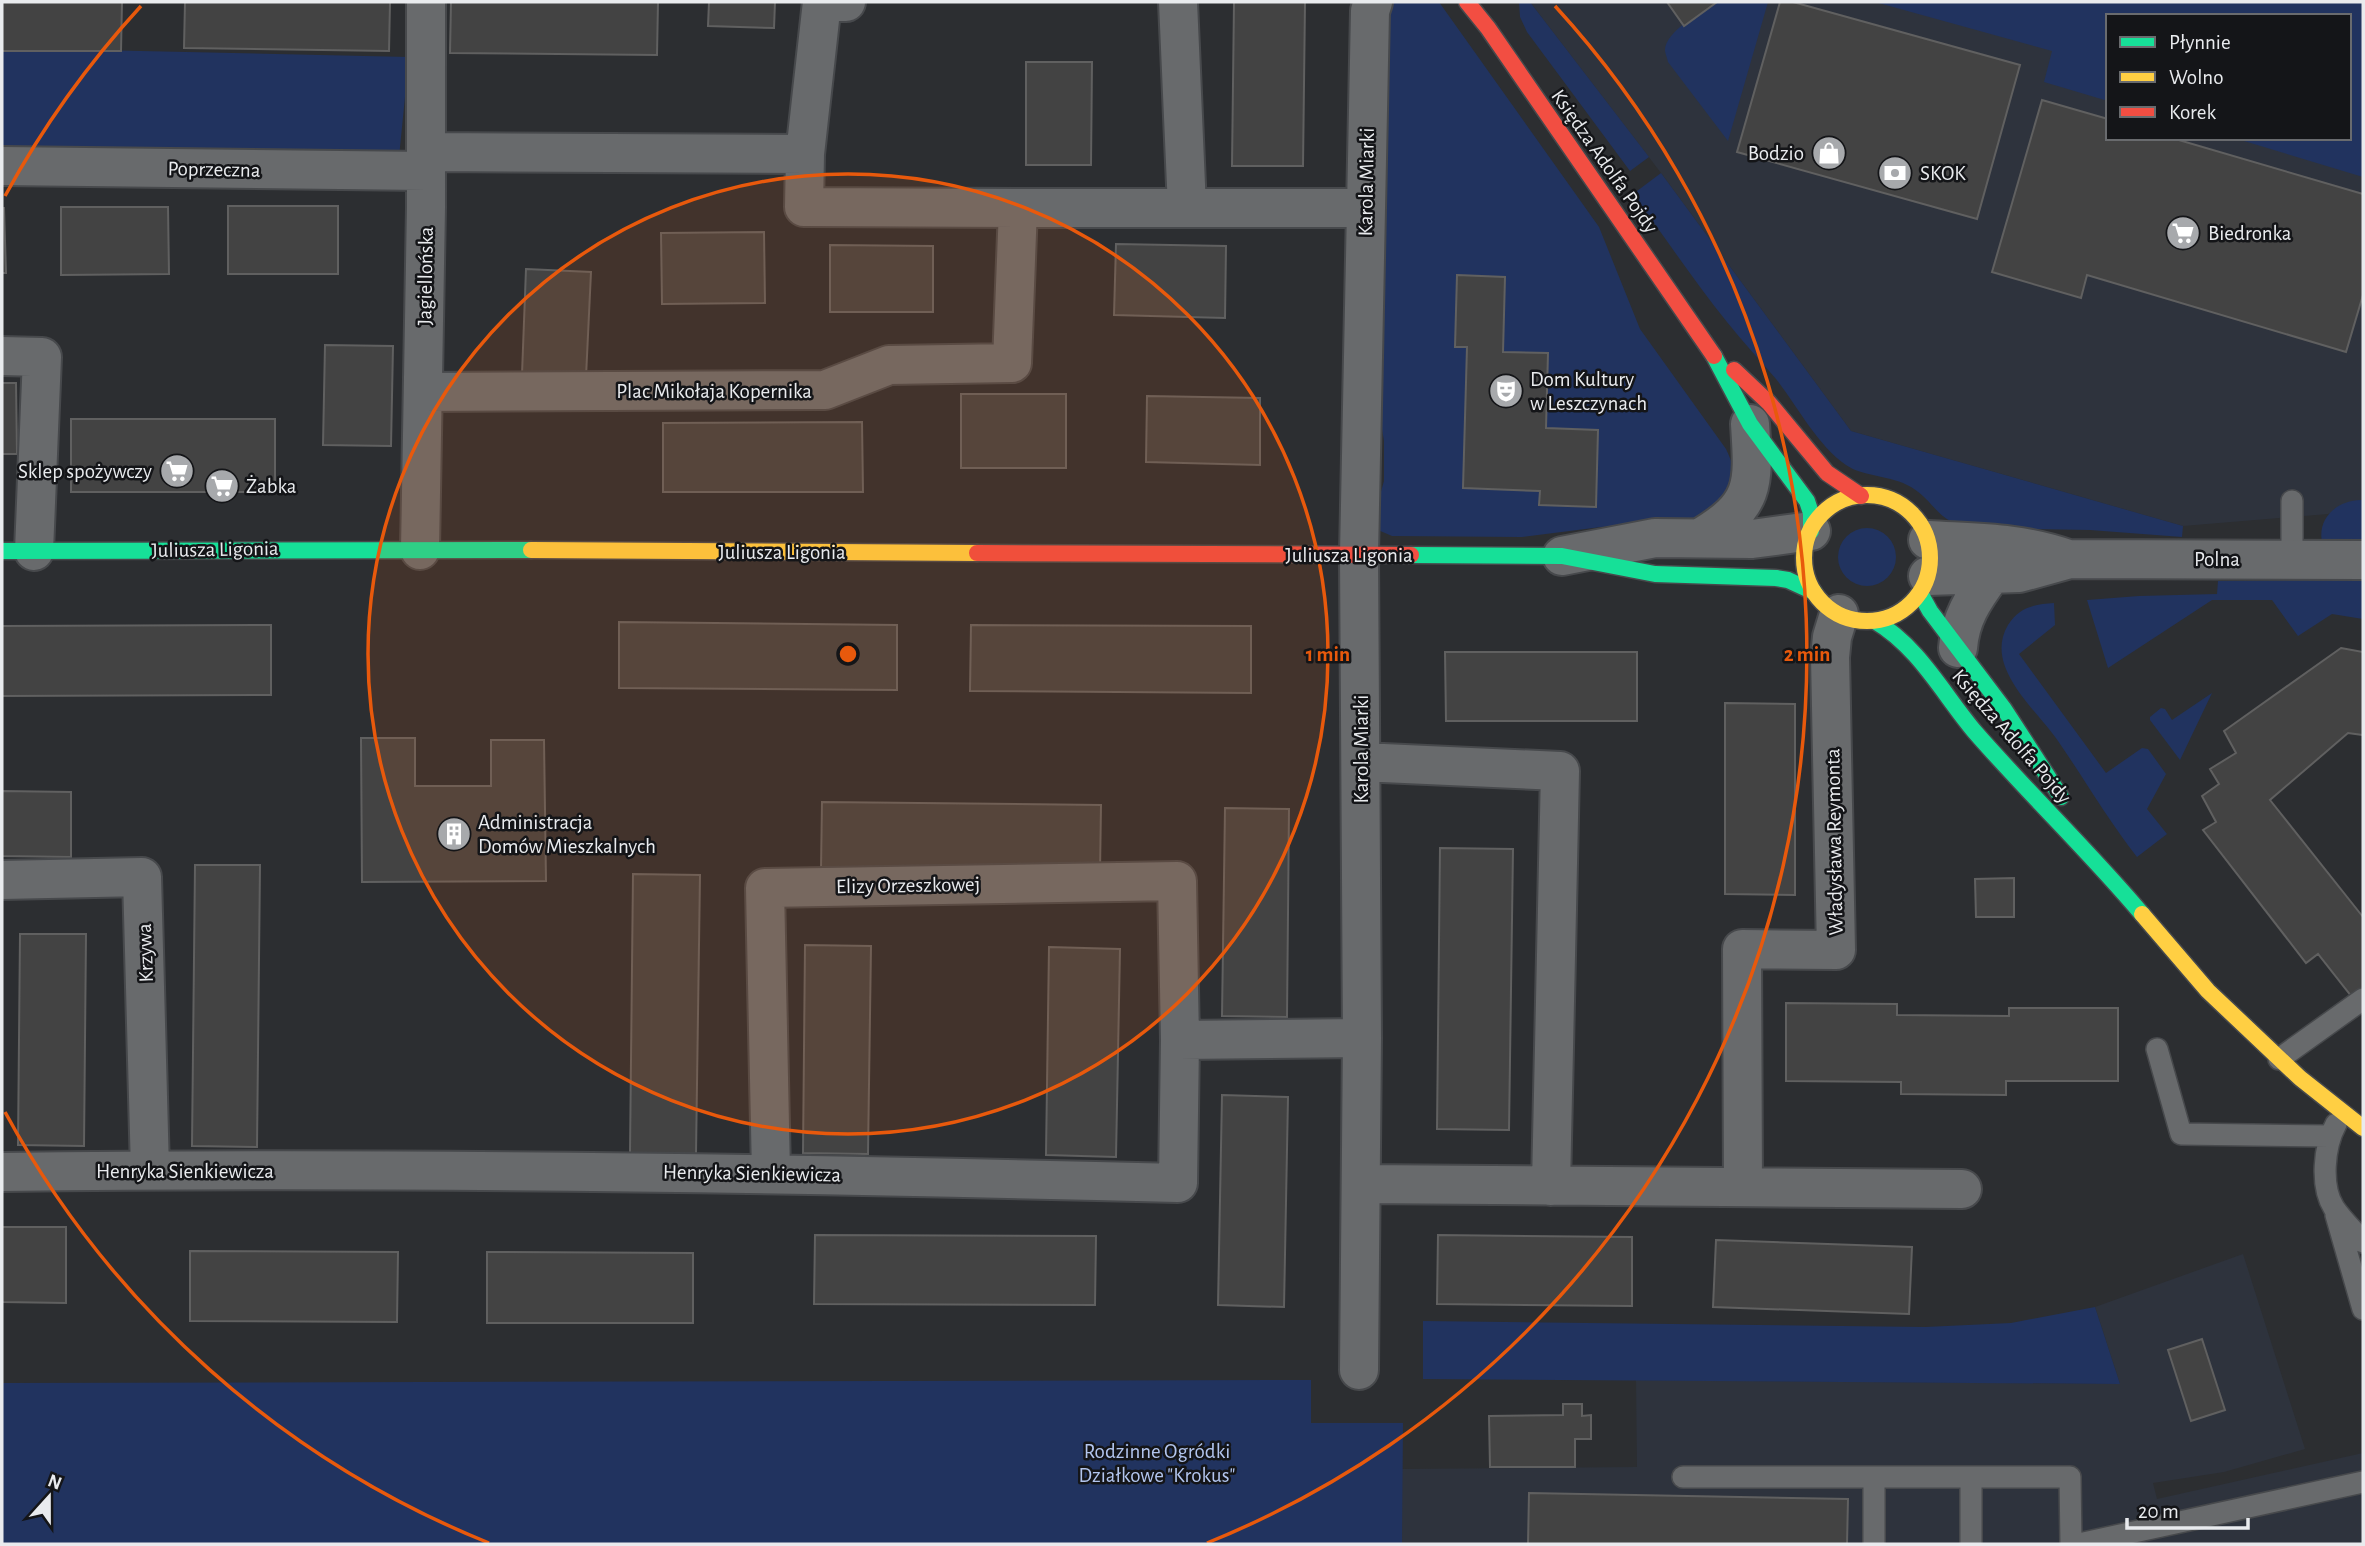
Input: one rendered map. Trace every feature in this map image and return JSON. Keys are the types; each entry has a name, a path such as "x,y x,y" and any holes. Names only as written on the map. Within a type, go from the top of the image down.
{"street":[{"name":"Jagiellońska","path":"420,550 426,2"},
{"path":"846,2 822,2 805,154 804,207 1366,208"},
{"path":"1178,2 1187,208"},
{"name":"Karola Miarki","path":"1359,1370 1362,1038 1359,555 1370,11 1373,2"},
{"name":"Księdza Adolfa Pojdy","path":"1467,2 1488,28 1708,344 1750,424 1807,501 1811,513 1811,531"},
{"name":"Poprzeczna","path":"2,166 805,154"},
{"name":"Plac Mikołaja Kopernika","path":"423,392 825,390 889,365 1012,363 1018,208"},
{"name":"Księdza Adolfa Pojdy","path":"1708,344 1769,403 1827,473 1861,496"},
{"path":"2,356 42,357 18,551"},
{"path":"1700,538 1731,519 1746,496 1752,465 1750,424"},
{"path":"1861,496 1892,500 1908,510 1920,524 1925,570 1908,606 1893,615 1843,609 1808,577 1805,561 1807,545 1819,517 1830,507 1846,499 1861,496"},
{"name":"Juliusza Ligonia","path":"1562,556 1655,538 1752,539 1811,531"},
{"name":"Polna","path":"1925,570 2003,543 2038,549 2070,559"},
{"name":"Juliusza Ligonia","path":"18,551 420,550 1562,556 1655,574 1788,580 1843,609"},
{"name":"Polna","path":"1925,570 1991,575 2019,573 2070,559 2363,560"},
{"name":"Księdza Adolfa Pojdy","path":"1925,570 1958,648 2004,709 2115,882"},
{"path":"1958,648 1959,632 1965,614 1991,575"},
{"name":"Księdza Adolfa Pojdy","path":"1843,609 1892,631 1908,646 1975,731 2115,882 2208,991 2279,1059 2363,1128"},
{"name":"Władysława Reymonta","path":"1743,1188 1742,949 1836,950 1830,657 1832,637 1843,609"},
{"path":"1361,762 1560,771 1551,1186"},
{"name":"Krzywa","path":"2,880 142,877 150,1170"},
{"name":"Elizy Orzeszkowej","path":"771,1173 765,888 1177,881 1180,1040"},
{"path":"1180,1040 1362,1038"},
{"name":"Henryka Sienkiewicza","path":"2,1172 150,1170 771,1173 1178,1182 1180,1040"},
{"path":"1361,1184 1962,1189"}],"lane":[{"path":"1488,28 1496,2"},
{"path":"2292,501 2292,560"},
{"path":"2279,1059 2363,999"},
{"path":"2157,1049 2181,1134 2329,1136"},
{"path":"2343,1112 2329,1136 2324,1170 2363,1310"},
{"path":"2333,1207 2363,1242"},
{"path":"1683,1477 2070,1477 2071,1544"},
{"path":"1874,1477 1874,1544"},
{"path":"1971,1477 1971,1544"},
{"path":"2079,1544 2363,1482"}],"shaded area":[{"path":"1530,2 1889,2 2053,48 2106,97 2106,140 2247,140 2363,175 2363,500 2328,514 2183,526 1851,431 1661,173"},
{"path":"2243,1254 2305,1449 2224,1472 2153,1483 2157,1499 2363,1453 2363,1544 1402,1544 1402,1469 1637,1467 1636,1380 2120,1384 2095,1307"}],"green space":[{"path":"1391,2 1439,2 1599,227 1640,329 1726,449 1732,463 1735,473 1733,490 1706,522 1601,527 1522,537 1392,536 1378,530 1378,502 1384,481 1384,441 1379,411 1385,31"},
{"path":"1519,2 1530,2 1649,157 1630,171 1527,32 1520,17"},
{"path":"1716,2 1768,2 1728,141 1668,62 1665,51 1666,44 1677,30"},
{"path":"1875,2 2363,2 2363,177 2241,140 2351,140 2351,14 2106,14 2106,100 2044,82 2052,51"},
{"path":"2,48 409,57 399,157 2,153"},
{"path":"1661,173 1851,431 2183,526 2182,537 2090,530 1971,528 1950,521 1911,487 1846,465 1817,437 1776,379 1715,306 1633,194"},
{"path":"2354,500 2363,500 2363,543 2322,542 2321,533 2326,517 2338,506"},
{"path":"1861,528 1873,528 1888,536 1896,551 1896,563 1888,578 1873,586 1861,586 1846,578 1838,563 1838,551 1846,536"},
{"path":"2363,580 2363,619 2332,614 2298,636 2272,600 2212,600 2108,668 2087,600 2217,594 2218,581"},
{"path":"2054,603 2055,625 2019,654 2106,773 2142,748 2148,749 2166,774 2147,809 2167,834 2137,857 2007,672 2002,656 2002,641 2012,619 2028,608"},
{"path":"2212,693 2180,760 2150,717 2161,708 2165,709 2172,720"},
{"path":"2095,1307 2120,1384 1423,1379 1423,1321 1925,1327 2011,1323"},
{"name":"Rodzinne Ogródki Działkowe \"Krokus\"","path":"1311,1380 1311,1423 1403,1423 1402,1544 2,1544 2,1383"}],"building":[{"path":"2,2 122,2 121,51 2,51"},
{"path":"185,2 390,2 389,51 184,48"},
{"path":"451,2 658,2 657,55 450,53"},
{"path":"709,2 775,2 774,28 708,26"},
{"path":"1234,2 1305,2 1303,166 1232,166"},
{"path":"1667,2 1717,2 1684,26"},
{"path":"1780,2 1793,2 2020,65 1977,219 1737,152"},
{"path":"1026,62 1092,62 1091,165 1026,165"},
{"name":"Biedronka","path":"2042,100 2106,118 2106,140 2179,140 2363,194 2363,295 2346,352 2087,275 2081,298 1992,272"},
{"path":"228,206 338,206 338,274 228,274"},
{"path":"61,207 168,207 169,274 61,275"},
{"path":"4,208 6,273 2,273"},
{"path":"764,232 765,303 662,304 661,233"},
{"path":"1116,244 1226,246 1225,318 1114,315"},
{"path":"830,245 933,246 933,312 830,312"},
{"path":"526,269 591,272 586,377 522,374"},
{"name":"Dom Kultury w Leszczynach","path":"1457,275 1505,277 1503,352 1548,353 1546,428 1598,430 1596,507 1539,505 1540,491 1463,488 1467,347 1455,347"},
{"path":"325,345 393,346 391,446 323,445"},
{"path":"2,383 16,383 17,454 2,454"},
{"path":"961,394 1066,394 1066,468 961,468"},
{"path":"1147,396 1260,398 1260,465 1146,462"},
{"path":"71,419 275,419 275,492 71,492"},
{"path":"862,422 863,492 663,492 663,423"},
{"path":"619,622 897,625 897,690 619,688"},
{"path":"271,625 271,695 2,696 2,626"},
{"path":"971,625 1251,626 1251,693 970,691"},
{"path":"2341,648 2363,652 2363,735 2348,733 2270,800 2363,917 2363,1011 2318,954 2306,963 2203,830 2216,822 2202,796 2219,784 2210,769 2236,753 2224,731"},
{"path":"1445,652 1637,652 1637,721 1446,721"},
{"path":"1725,703 1795,704 1795,895 1725,894"},
{"name":"Administracja Domów Mieszkalnych","path":"361,738 415,738 415,786 491,786 491,740 544,740 546,881 362,882"},
{"path":"2,791 71,792 71,857 2,856"},
{"path":"822,802 1101,805 1100,872 821,869"},
{"path":"1225,808 1289,809 1287,1017 1222,1016"},
{"path":"1440,848 1513,849 1509,1130 1437,1129"},
{"path":"195,865 260,865 257,1147 192,1146"},
{"path":"633,874 700,875 696,1154 630,1153"},
{"path":"2014,878 2014,917 1976,917 1975,879"},
{"path":"20,934 86,934 84,1146 18,1145"},
{"path":"805,945 871,946 868,1154 803,1153"},
{"path":"1049,947 1120,949 1116,1157 1046,1155"},
{"path":"1786,1003 1897,1004 1897,1015 2009,1016 2009,1008 2118,1008 2118,1081 2006,1081 2006,1095 1901,1094 1901,1082 1786,1081"},
{"path":"1222,1095 1288,1097 1284,1307 1218,1305"},
{"path":"2,1227 66,1227 66,1303 2,1302"},
{"path":"815,1235 1096,1236 1095,1305 814,1304"},
{"path":"1438,1235 1632,1237 1632,1306 1437,1304"},
{"path":"1716,1240 1912,1247 1909,1314 1713,1307"},
{"path":"190,1251 398,1252 397,1322 190,1321"},
{"path":"487,1252 693,1253 693,1323 487,1323"},
{"path":"2202,1339 2225,1410 2191,1421 2168,1350"},
{"path":"1563,1404 1582,1404 1582,1416 1591,1415 1591,1439 1575,1439 1575,1467 1490,1467 1489,1416 1563,1415"},
{"path":"1529,1493 1848,1499 1847,1544 1528,1544"}],"traffic: fast":[{"path":"1714,356 1750,424 1807,501 1811,513 1811,531"},
{"path":"2,551 531,550"},
{"path":"1411,555 1562,556 1655,574 1776,578 1788,580 1814,592"},
{"path":"1920,593 1930,611 2004,709 2061,797"},
{"path":"1875,621 1905,644 1918,658 1975,732 2142,914"}],"traffic: slow":[{"path":"1867,495 1891,500 1911,514 1925,534 1930,558 1925,582 1911,602 1891,616 1867,621 1843,616 1823,602 1809,582 1804,558 1809,534 1823,514 1843,500 1867,495"},
{"path":"531,550 977,553"},
{"path":"2142,914 2208,991 2300,1078 2363,1128"}],"traffic: jam":[{"path":"1467,2 1488,28 1714,356"},
{"path":"1734,370 1769,403 1827,473 1861,496"},
{"path":"977,553 1411,555"}],"place":[{"name":"Bodzio","path":"1829,153"},
{"name":"SKOK","path":"1895,173"},
{"name":"Biedronka","path":"2183,233"},
{"name":"Dom Kultury w Leszczynach","path":"1506,391"},
{"name":"Sklep spożywczy","path":"177,471"},
{"name":"Żabka","path":"222,486"},
{"name":"Administracja Domów Mieszkalnych","path":"454,834"}]}
